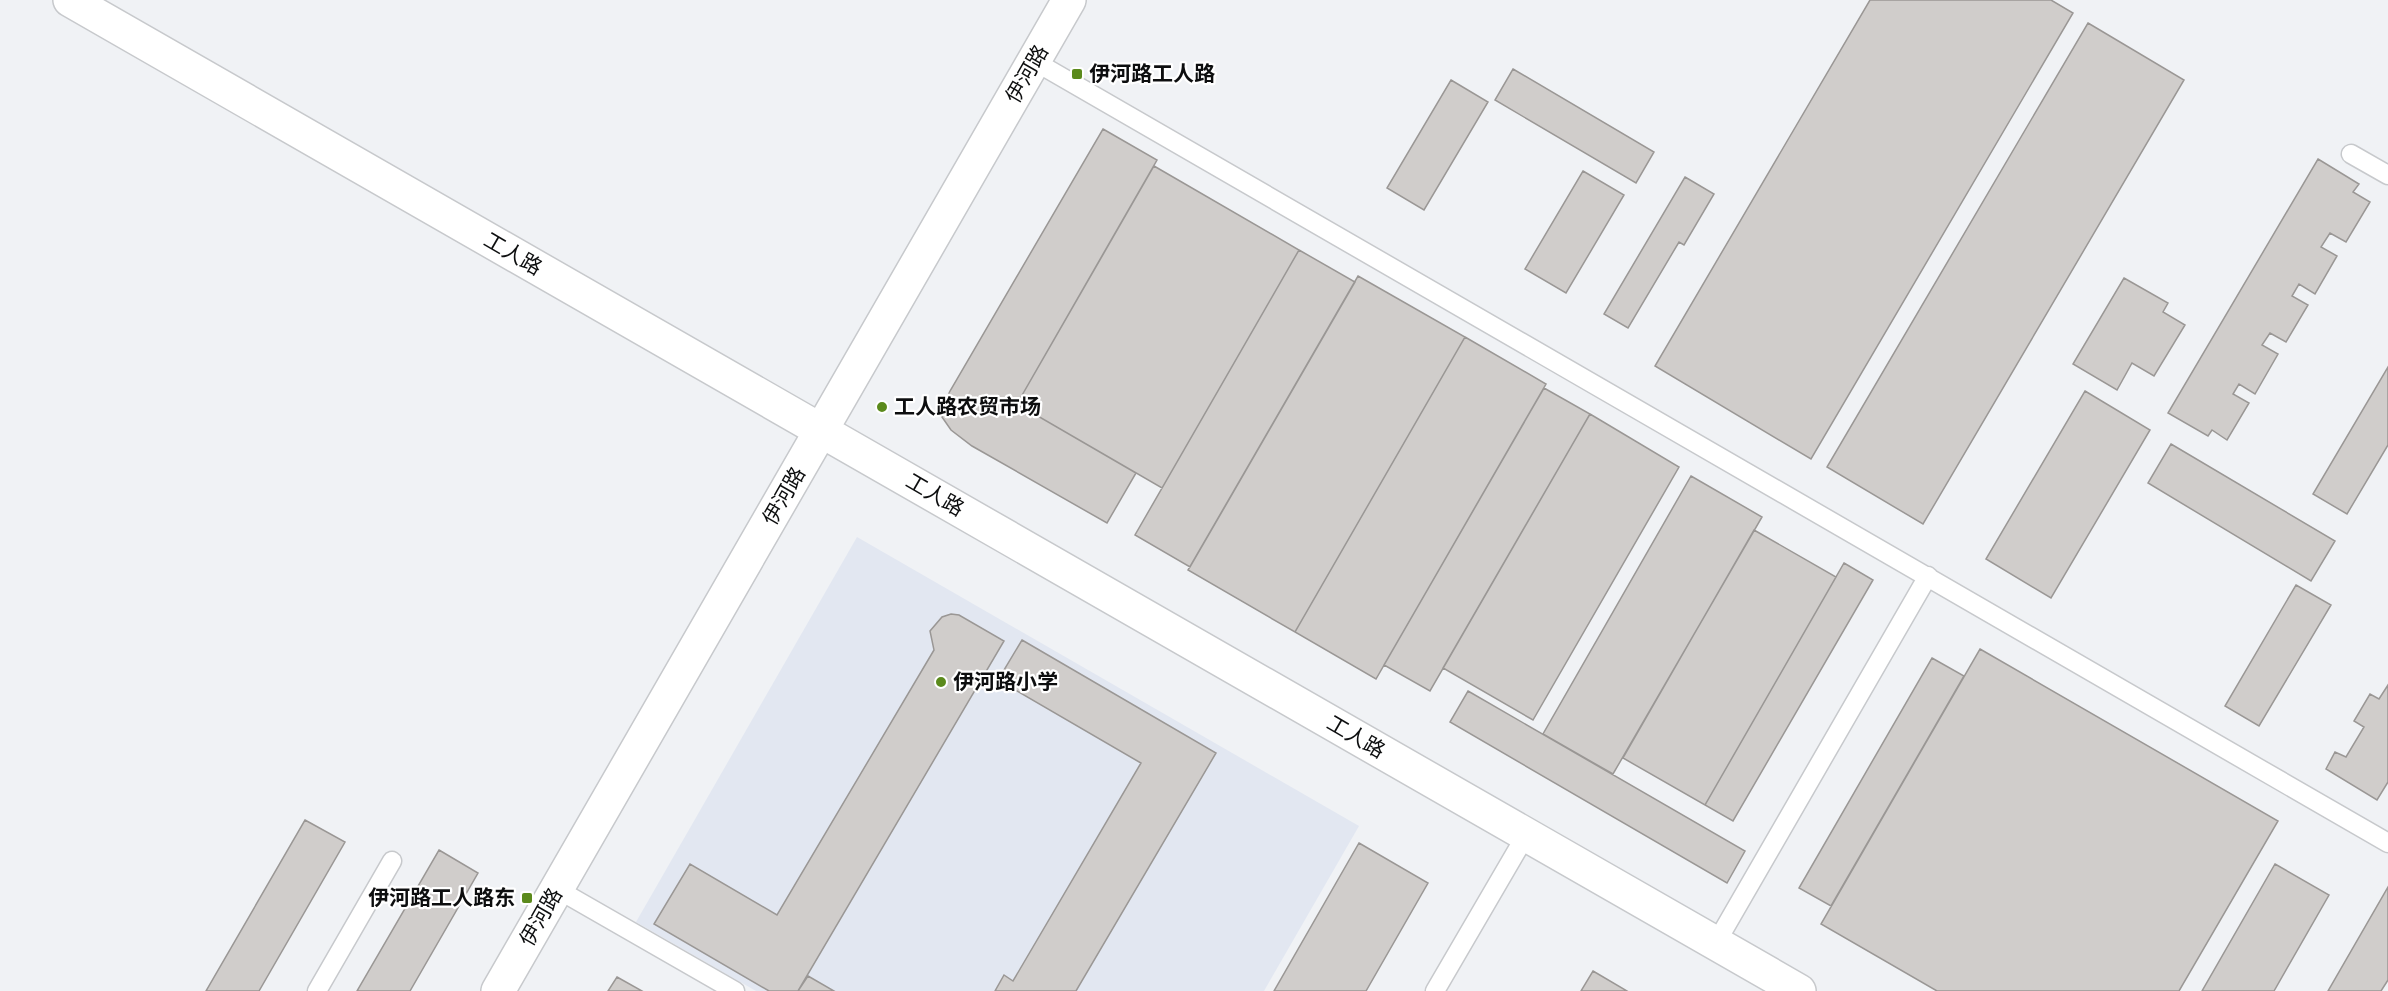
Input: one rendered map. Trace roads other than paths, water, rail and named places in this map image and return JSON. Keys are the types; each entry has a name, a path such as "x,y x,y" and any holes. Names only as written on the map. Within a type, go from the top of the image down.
{"street":[{"name":"工人路","path":"70,0 1799,991"},
{"name":"伊河路","path":"498,991 1069,0"}],"lane":[{"path":"1034,61 2388,843"},
{"path":"2351,154 2388,175"},
{"path":"1716,943 1928,576"},
{"path":"1435,991 1526,835"},
{"path":"317,991 392,861"},
{"path":"557,889 735,991"}],"place":[{"name":"伊河路工人路","path":"1077,74"},
{"name":"工人路农贸市场","path":"882,407"},
{"name":"伊河路小学","path":"941,682"},
{"name":"伊河路工人路东","path":"527,898"}]}
